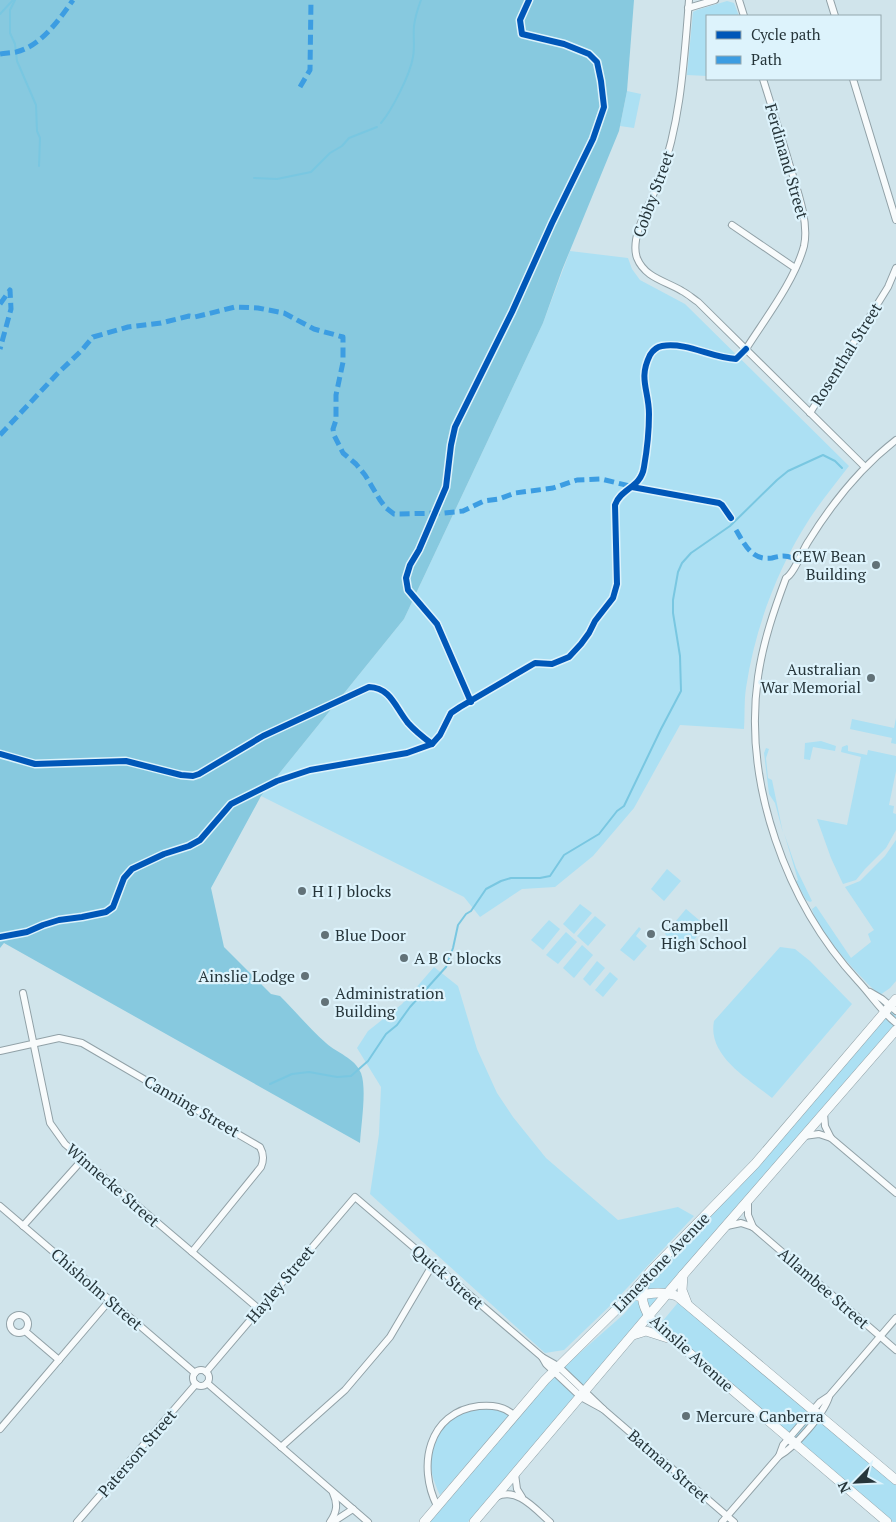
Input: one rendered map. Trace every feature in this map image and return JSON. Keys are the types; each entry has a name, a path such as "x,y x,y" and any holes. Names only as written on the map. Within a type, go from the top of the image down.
{"main road":[{"name":"Limestone Avenue","path":"424,1522 556,1369 628,1298 651,1271 756,1164 883,1013 894,1005"},
{"name":"Limestone Avenue","path":"474,1522 683,1275 896,1030"},
{"name":"Ainslie Avenue","path":"651,1271 644,1285 643,1294 648,1316 887,1522"},
{"path":"683,1275 682,1290 687,1303"},
{"name":"Ainslie Avenue","path":"628,1298 657,1292 677,1296 896,1480"},
{"path":"631,1336 646,1331 678,1343"}],"street":[{"name":"Cobby Street","path":"689,0 680,104 671,146 660,180 637,234 635,246 637,258 651,276 682,291 698,302 865,467"},
{"path":"688,8 715,0"},
{"path":"739,0 744,15"},
{"path":"830,0 835,15"},
{"name":"Ferdinand Street","path":"746,349 796,268 804,244 805,226 801,204 763,80"},
{"path":"853,80 896,220"},
{"path":"732,225 796,268"},
{"name":"Rosenthal Street","path":"810,413 888,287 896,268"},
{"path":"896,440 865,467 840,495 821,520 801,553 790,576 786,578 775,609 762,657 758,678 755,720 763,792 770,821 793,886 827,944 883,1013 896,1023"},
{"path":"866,990 894,1005"},
{"name":"Winnecke Street","path":"23,993 50,1122 64,1144 260,1309"},
{"name":"Canning Street","path":"0,1051 59,1038 82,1043 260,1147 263,1152 261,1168 192,1252"},
{"path":"824,1113 825,1126 831,1138"},
{"path":"804,1136 819,1134 831,1138 896,1193"},
{"path":"23,1226 83,1159"},
{"name":"Quick Street","path":"355,1197 556,1369"},
{"name":"Hayley Street","path":"206,1372 355,1197"},
{"path":"748,1202 748,1215 753,1227"},
{"name":"Chisholm Street","path":"0,1206 195,1373"},
{"path":"727,1226 741,1223 753,1227"},
{"name":"Allambee Street","path":"753,1227 896,1350"},
{"path":"281,1447 345,1390 390,1337 433,1264"},
{"path":"0,1429 110,1300"},
{"path":"722,1522 779,1456 783,1445 792,1441 816,1413 820,1402 829,1396 896,1318"},
{"path":"25,1330 59,1360"},
{"name":"Batman Street","path":"556,1369 734,1522"},
{"path":"199,1370 206,1372 209,1376 207,1383 200,1386 196,1384 193,1378 195,1373 199,1370"},
{"path":"207,1383 368,1522"},
{"name":"Paterson Street","path":"78,1522 196,1384"},
{"path":"437,1506 432,1496 427,1464 429,1448 434,1435 443,1422 456,1412 470,1407 486,1405 502,1407 515,1416"},
{"path":"516,1474 517,1489 526,1502"},
{"path":"332,1491 337,1507 332,1522"},
{"path":"495,1498 500,1495 510,1494 518,1496 550,1522"},
{"path":"332,1522 353,1509"}],"shaded area":[{"path":"0,0 634,0 627,91 619,131 562,270 543,323 404,619 261,796 211,888 224,947 271,994 280,996 320,1038 350,1059 361,1073 364,1088 360,1143 4,943 0,948"},
{"path":"727,1 734,3 739,15 706,15 706,76 687,75 693,12"},
{"path":"627,91 641,94 634,128 620,126"},
{"path":"570,251 628,258 632,269 640,280 685,304 849,466 798,537 769,600 755,643 750,666 745,693 744,729 680,725 634,808 593,856 555,887 522,889 480,917 464,897 261,796 404,619 543,323"},
{"path":"896,718 896,744 891,743 892,738 850,729 852,719 894,728"},
{"path":"821,741 836,746 835,751 813,747 810,760 804,759 805,743"},
{"path":"847,745 848,751 867,755 868,750 896,756 896,771 889,805 894,806 893,813 896,814 896,830 886,848 856,880 843,884 817,819 847,825 861,757 841,752 842,747"},
{"path":"766,748 769,749 766,758 768,778 772,780 783,833 775,803 769,794 764,753"},
{"path":"784,833 796,868 812,901 810,902 806,900 796,881 798,880"},
{"path":"896,840 896,981 880,995 862,978 831,942 822,930 812,909 816,906 851,958 871,942 868,934 874,930 845,887 860,881 885,856"},
{"path":"667,869 681,881 664,901 651,889"},
{"path":"580,904 592,913 574,934 563,924"},
{"path":"686,909 706,926 684,951 665,934"},
{"path":"595,916 606,925 588,946 577,936"},
{"path":"549,920 560,929 543,950 531,940"},
{"path":"639,927 641,929 636,936 647,946 634,961 620,950"},
{"path":"566,932 577,942 558,964 546,955"},
{"path":"582,945 593,955 574,978 563,968"},
{"path":"780,947 795,949 810,961 852,1004 772,1098 742,1075 723,1056 714,1034 714,1021"},
{"path":"597,961 605,968 590,986 583,979"},
{"path":"434,967 458,986 477,1049 497,1093 513,1117 546,1158 618,1220 678,1207 694,1216 614,1302 564,1350 545,1353 370,1194 379,1134 381,1087 357,1048 368,1031 402,1004"},
{"path":"610,972 618,979 603,997 595,990"},
{"path":"896,1002 896,1024 468,1522 428,1522 543,1387 624,1314 649,1284 657,1269"},
{"path":"681,1299 896,1484 896,1522 893,1522 661,1323"},
{"path":"473,1409 502,1409 511,1415 440,1495 431,1466 434,1445 444,1423 458,1414"}],"waterway":[{"path":"0,14 13,0"},
{"path":"15,0 10,10 10,33 15,44 17,61 36,105 37,131 40,138 39,166"},
{"path":"381,123 400,92 411,64 414,53 414,23 421,0"},
{"path":"254,178 277,179 311,172 349,138 377,127"},
{"path":"270,1084 292,1074 309,1072 337,1077 351,1076 368,1061 386,1034 397,1025 410,1007 446,967 453,948 458,925 466,914 471,911 486,889 511,878 550,876 564,855 599,834 617,811 624,806 681,691 680,656 673,613 673,600 678,572 682,563 691,553 730,526 788,471 823,455 835,461 842,468"}],"marked path":[{"path":"0,54 16,52 33,44 49,31 73,0"},
{"path":"300,87 310,70 311,0"},
{"path":"0,304 10,290 11,309 0,349"},
{"path":"0,435 93,337 128,327 161,323 189,316 195,317 235,307 258,308 284,313 314,329 343,337 343,362 336,395 334,435 343,453 356,464 386,508 394,514 463,511 484,501 499,499 515,493 553,488 577,480 601,479 634,487"},
{"path":"736,530 750,551 759,557 785,556 793,558"}],"cycle path":[{"path":"471,702 437,624 408,590 406,578 410,565 419,550 446,487 455,427 512,312 552,223 593,139 604,107 597,62 589,54 564,44 522,34 520,20 529,0"},
{"path":"0,937 27,932 59,920 106,912 113,907 124,878 132,869 200,840 231,804 277,781 310,770 407,753 432,744 440,735 451,713 460,707 535,663 552,664 569,657 581,644 595,621 613,598 617,584 615,505 618,499 639,479 644,467 649,414 644,378 650,355 658,347 672,345 736,359 746,349"},
{"path":"632,487 719,503 731,518"},
{"path":"0,754 35,764 126,761 181,775 193,776 263,736 369,687 376,688 388,695 408,723 432,744"}],"place":[{"name":"CEW Bean Building","path":"876,565"},
{"name":"Australian War Memorial","path":"871,678"},
{"name":"H I J blocks","path":"302,891"},
{"name":"Campbell High School","path":"651,934"},
{"name":"Blue Door","path":"325,935"},
{"name":"A B C blocks","path":"404,958"},
{"name":"Ainslie Lodge","path":"305,976"},
{"name":"Administration Building","path":"325,1002"},
{"name":"Mercure Canberra","path":"686,1416"}]}
